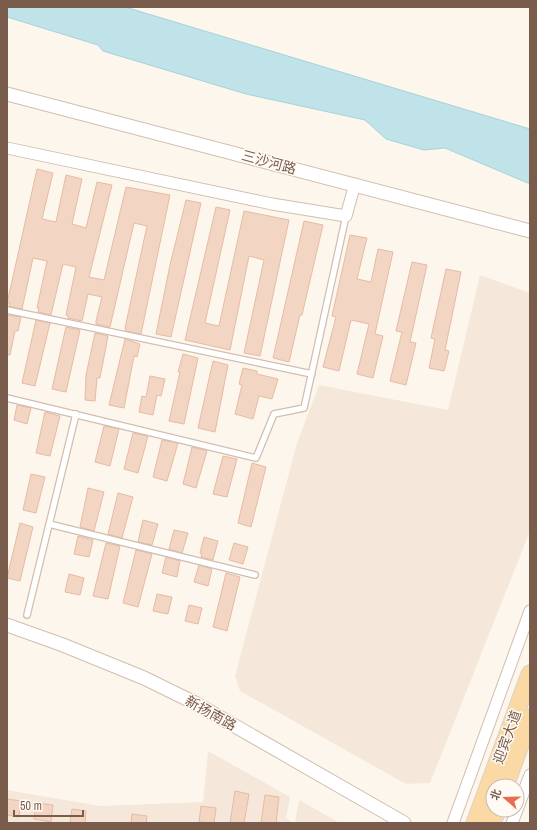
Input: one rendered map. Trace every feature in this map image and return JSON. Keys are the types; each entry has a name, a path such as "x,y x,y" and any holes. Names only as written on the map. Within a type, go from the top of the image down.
{"main road":[{"name":"迎宾大道","path":"475,823 530,674"},
{"name":"迎宾大道","path":"508,778 530,718"}],"street":[{"name":"三沙河路","path":"7,94 530,231"},
{"path":"7,148 272,204 346,216 355,184"},
{"path":"453,823 530,612"},
{"name":"新扬南路","path":"7,625 63,645 144,678 195,702 404,823"},
{"path":"525,788 530,775"}],"lane":[{"path":"7,398 256,458 274,414 304,408 346,216"},
{"path":"7,310 312,374"},
{"path":"27,616 76,414"},
{"path":"49,524 255,575"}],"shaded area":[{"path":"480,275 530,293 530,531 430,783 406,784 240,691 235,676 297,443 319,385 448,410"},
{"path":"208,751 290,797 286,818 293,823 7,823 7,790 100,806 203,802"},
{"path":"299,800 340,823 295,823"}],"water":[{"path":"7,7 125,7 530,129 530,184 445,148 424,150 386,139 365,120 246,94 103,51 98,45 7,17"}],"building":[{"path":"37,169 53,173 42,219 56,222 66,175 82,179 72,224 86,228 97,182 112,185 89,277 104,280 126,187 170,195 141,334 126,331 125,328 147,226 134,223 110,327 96,324 102,297 88,294 82,321 68,318 66,315 76,267 63,264 51,315 38,312 39,308 37,308 47,261 33,258 22,309 9,306 10,303 7,303"},
{"path":"186,200 201,203 171,337 156,334 170,265"},
{"path":"216,207 230,210 205,323 219,326 244,211 289,220 260,356 244,353 264,260 249,256 230,350 185,340"},
{"path":"304,221 323,225 302,315 300,315 289,362 273,358"},
{"path":"350,235 367,238 357,279 371,282 378,249 393,252 375,334 383,336 373,378 357,374 369,324 351,320 339,371 323,367 336,317 332,316"},
{"path":"412,262 427,265 410,342 416,343 406,385 390,381 402,332 396,331"},
{"path":"446,269 461,272 445,350 449,351 444,371 429,368 435,339 431,338"},
{"path":"7,315 21,317 18,331 15,331 10,355 7,355"},
{"path":"36,320 50,323 35,386 22,383"},
{"path":"66,327 80,330 66,392 52,389"},
{"path":"95,333 108,336 100,378 97,378 95,401 85,400 86,375"},
{"path":"125,339 140,344 137,357 134,356 124,408 109,405"},
{"path":"183,354 198,358 184,424 169,421 180,372 178,372"},
{"path":"213,361 228,365 215,432 198,428"},
{"path":"243,368 257,371 257,374 278,379 272,399 259,396 253,419 235,414 242,385 239,384"},
{"path":"150,376 165,379 161,396 157,395 153,415 139,412 142,396 146,397"},
{"path":"17,405 31,408 27,424 14,420"},
{"path":"45,412 60,416 50,456 36,453"},
{"path":"104,426 119,429 110,466 95,462"},
{"path":"133,433 148,436 138,473 124,469"},
{"path":"162,440 178,443 167,481 153,477"},
{"path":"192,447 207,451 196,488 183,484"},
{"path":"223,456 237,459 227,497 213,494"},
{"path":"252,463 266,467 251,527 238,523"},
{"path":"31,474 45,477 36,513 23,510"},
{"path":"88,488 104,492 94,531 80,527"},
{"path":"118,493 133,497 122,538 108,534"},
{"path":"143,520 158,524 152,545 138,542"},
{"path":"20,523 33,527 20,581 7,578"},
{"path":"174,530 188,533 182,553 169,549"},
{"path":"78,536 93,540 89,557 74,554"},
{"path":"204,537 218,541 213,560 201,557 202,554 200,553"},
{"path":"106,543 120,546 108,599 93,596"},
{"path":"234,543 248,547 243,564 229,560"},
{"path":"136,550 152,554 138,607 123,603"},
{"path":"166,557 180,561 177,577 162,573"},
{"path":"199,565 212,569 208,586 194,582"},
{"path":"226,573 240,577 227,631 213,627"},
{"path":"69,574 84,578 80,595 65,592"},
{"path":"157,594 172,597 168,614 153,611"},
{"path":"189,605 202,608 198,624 185,621"},
{"path":"235,791 249,794 244,823 230,823"},
{"path":"265,795 279,797 276,823 261,823"},
{"path":"7,799 21,801 19,817 7,815"},
{"path":"36,803 53,805 51,822 34,819"},
{"path":"201,806 216,808 214,823 199,822"},
{"path":"72,809 86,811 85,823 70,823"},
{"path":"132,814 147,816 146,823 131,823"}]}
